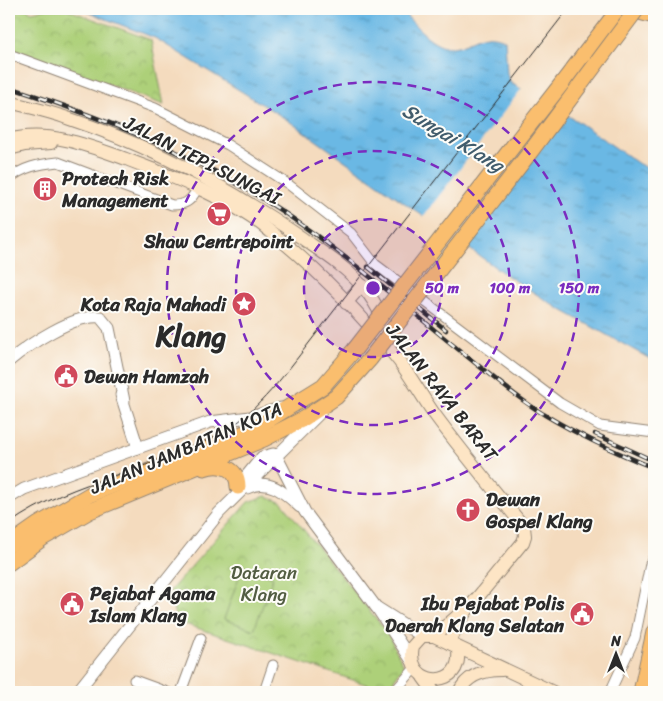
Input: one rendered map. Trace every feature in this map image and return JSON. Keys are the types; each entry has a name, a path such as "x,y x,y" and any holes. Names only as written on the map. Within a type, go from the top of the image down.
{"highway":[{"name":"JALAN JAMBATAN KOTA","path":"9,545 55,514 88,495 245,433 300,402 323,386 355,348 620,9"},
{"path":"629,9 654,16"},
{"name":"JALAN JAMBATAN KOTA","path":"9,563 43,538 90,511 264,439 303,419 336,397 370,359 531,151 637,9"},
{"path":"145,488 208,466 232,469 238,478 239,490"},
{"path":"652,692 650,674 654,632"},
{"path":"631,692 650,674"},
{"path":"641,692 650,674"}],"main road":[{"name":"JALAN TEPI SUNGAI","path":"9,102 93,127 155,153 240,197 326,255 362,285 381,315 400,362"},
{"name":"JALAN RAYA BARAT","path":"9,140 34,135 66,142 108,153 168,175 197,189 233,207 271,231 346,303 400,362 434,414 524,528 525,536 522,542 480,594"},
{"name":"JALAN RAYA BARAT","path":"9,149 25,145 66,142"},
{"path":"346,303 362,285"},
{"path":"434,692 417,669 413,646 480,594"},
{"path":"417,669 441,678 453,671 458,664 453,646 464,614 480,594"},
{"path":"428,636 554,692"},
{"path":"459,692 471,677 490,670 506,670"}],"street":[{"path":"9,54 154,108 228,145 288,184 337,222 351,233 375,264 560,403 600,426 654,434"},
{"path":"9,179 18,171 40,164 58,162 172,205 181,205 191,201 197,189"},
{"path":"9,360 34,340 87,317 102,318 109,328 124,401 138,448"},
{"path":"277,457 336,397"},
{"path":"9,498 24,489 214,421 250,417 300,402"},
{"path":"133,432 158,440"},
{"path":"286,472 286,455 290,444"},
{"path":"80,690 219,513 222,504 239,490 262,457 273,454 277,457 304,512"},
{"path":"239,490 257,484 279,488 304,512 376,607 417,669 394,692"},
{"path":"610,692 635,638 650,564 654,556"},
{"path":"376,607 428,636"},
{"path":"182,692 201,638"},
{"path":"264,692 273,665"},
{"path":"134,680 167,692"}],"green space":[{"path":"9,9 26,9 32,12 45,9 66,9 151,40 164,105 9,48"},
{"name":"Dataran Klang","path":"266,496 282,503 387,632 404,666 386,691 176,621 170,591 248,502"},
{"path":"243,566 273,577 254,630 224,619"}],"water":[{"name":"Sungai Klang","path":"80,9 400,9 426,36 445,46 460,46 480,37 488,36 496,36 505,40 507,74 511,83 577,121 639,164 654,171 654,361 558,308 505,274 286,119 155,38"}],"pier":[{"path":"523,87 568,113 465,248 422,218"}],"tram line":[{"path":"9,524 34,508 61,495 199,445 225,431 249,413 291,367 568,9"}],"railway":[{"path":"9,87 125,129 237,183 327,243 525,402 558,423 585,437 654,468"},
{"path":"368,267 446,330"},
{"path":"595,434 654,461"}],"place":[{"name":"Protech Risk Management","path":"45,189"},
{"name":"Shaw Centrepoint","path":"219,214"},
{"name":"Kota Raja Mahadi","path":"244,304"},
{"name":"Dewan Hamzah","path":"66,376"},
{"name":"Dewan Gospel Klang","path":"468,510"},
{"name":"Pejabat Agama Islam Klang","path":"72,604"},
{"name":"Ibu Pejabat Polis Daerah Klang Selatan","path":"582,614"}],"district":[{"name":"Klang","path":"191,336"}]}
